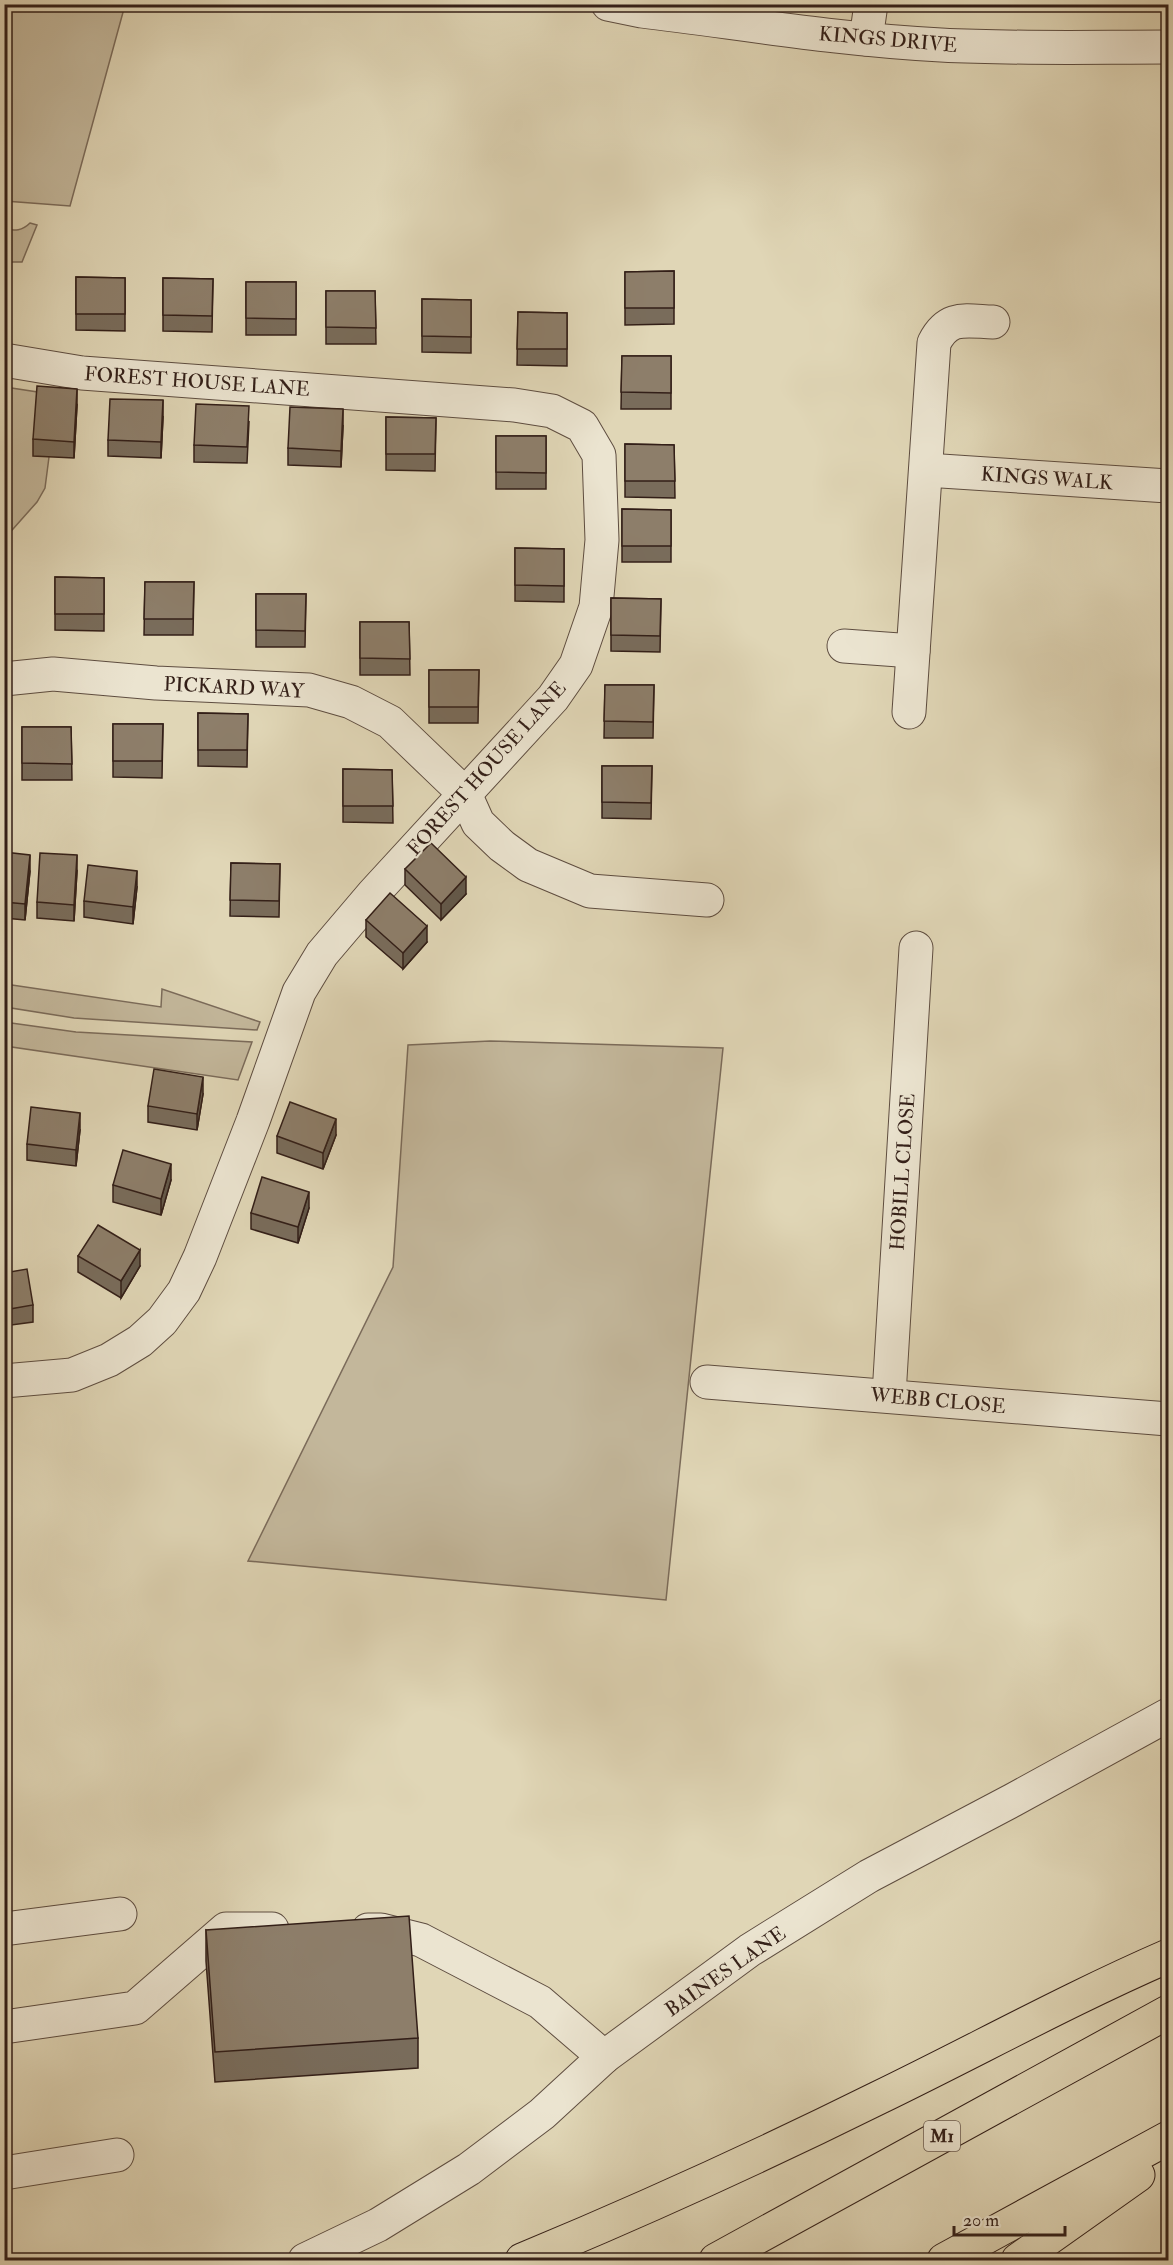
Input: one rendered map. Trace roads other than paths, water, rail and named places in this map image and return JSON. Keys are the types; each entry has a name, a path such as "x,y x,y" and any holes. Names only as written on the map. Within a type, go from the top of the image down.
{"highway":[{"path":"522,2260 682,2192 878,2099 1100,1986 1168,1956"},
{"name":"M1","path":"716,2260 1168,2012"},
{"path":"944,2260 1168,2138"},
{"path":"1018,2260 1168,2153"}],"street":[{"name":"KINGS DRIVE","path":"608,4 642,11 866,39 940,45 1035,48 1168,47"},
{"path":"866,39 871,4"},
{"path":"909,712 934,343 940,330 949,324 964,321 993,322"},
{"name":"FOREST HOUSE LANE","path":"4,360 82,373 514,405 552,411 582,426 599,455 602,540 596,607 576,664 553,698 373,894 322,954 299,992 253,1121 200,1257 184,1291 162,1321 140,1341 108,1360 72,1375 4,1381"},
{"name":"KINGS WALK","path":"926,470 1168,486"},
{"path":"844,646 913,651"},
{"name":"PICKARD WAY","path":"4,679 53,674 156,683 309,690 351,702 390,722 465,794"},
{"path":"465,794 478,823 502,846 528,865 590,891 707,900"},
{"name":"HOBILL CLOSE","path":"889,1395 916,948"},
{"name":"WEBB CLOSE","path":"706,1382 1168,1419"},
{"name":"BAINES LANE","path":"305,2260 378,2225 469,2169 542,2114 604,2057 750,1950 868,1876 1168,1715"},
{"path":"4,1929 120,1914"},
{"path":"4,2027 135,2008 225,1929 297,1930"},
{"path":"333,1930 381,1930 421,1940 540,2002 604,2057"},
{"path":"4,2173 117,2155"}]}
